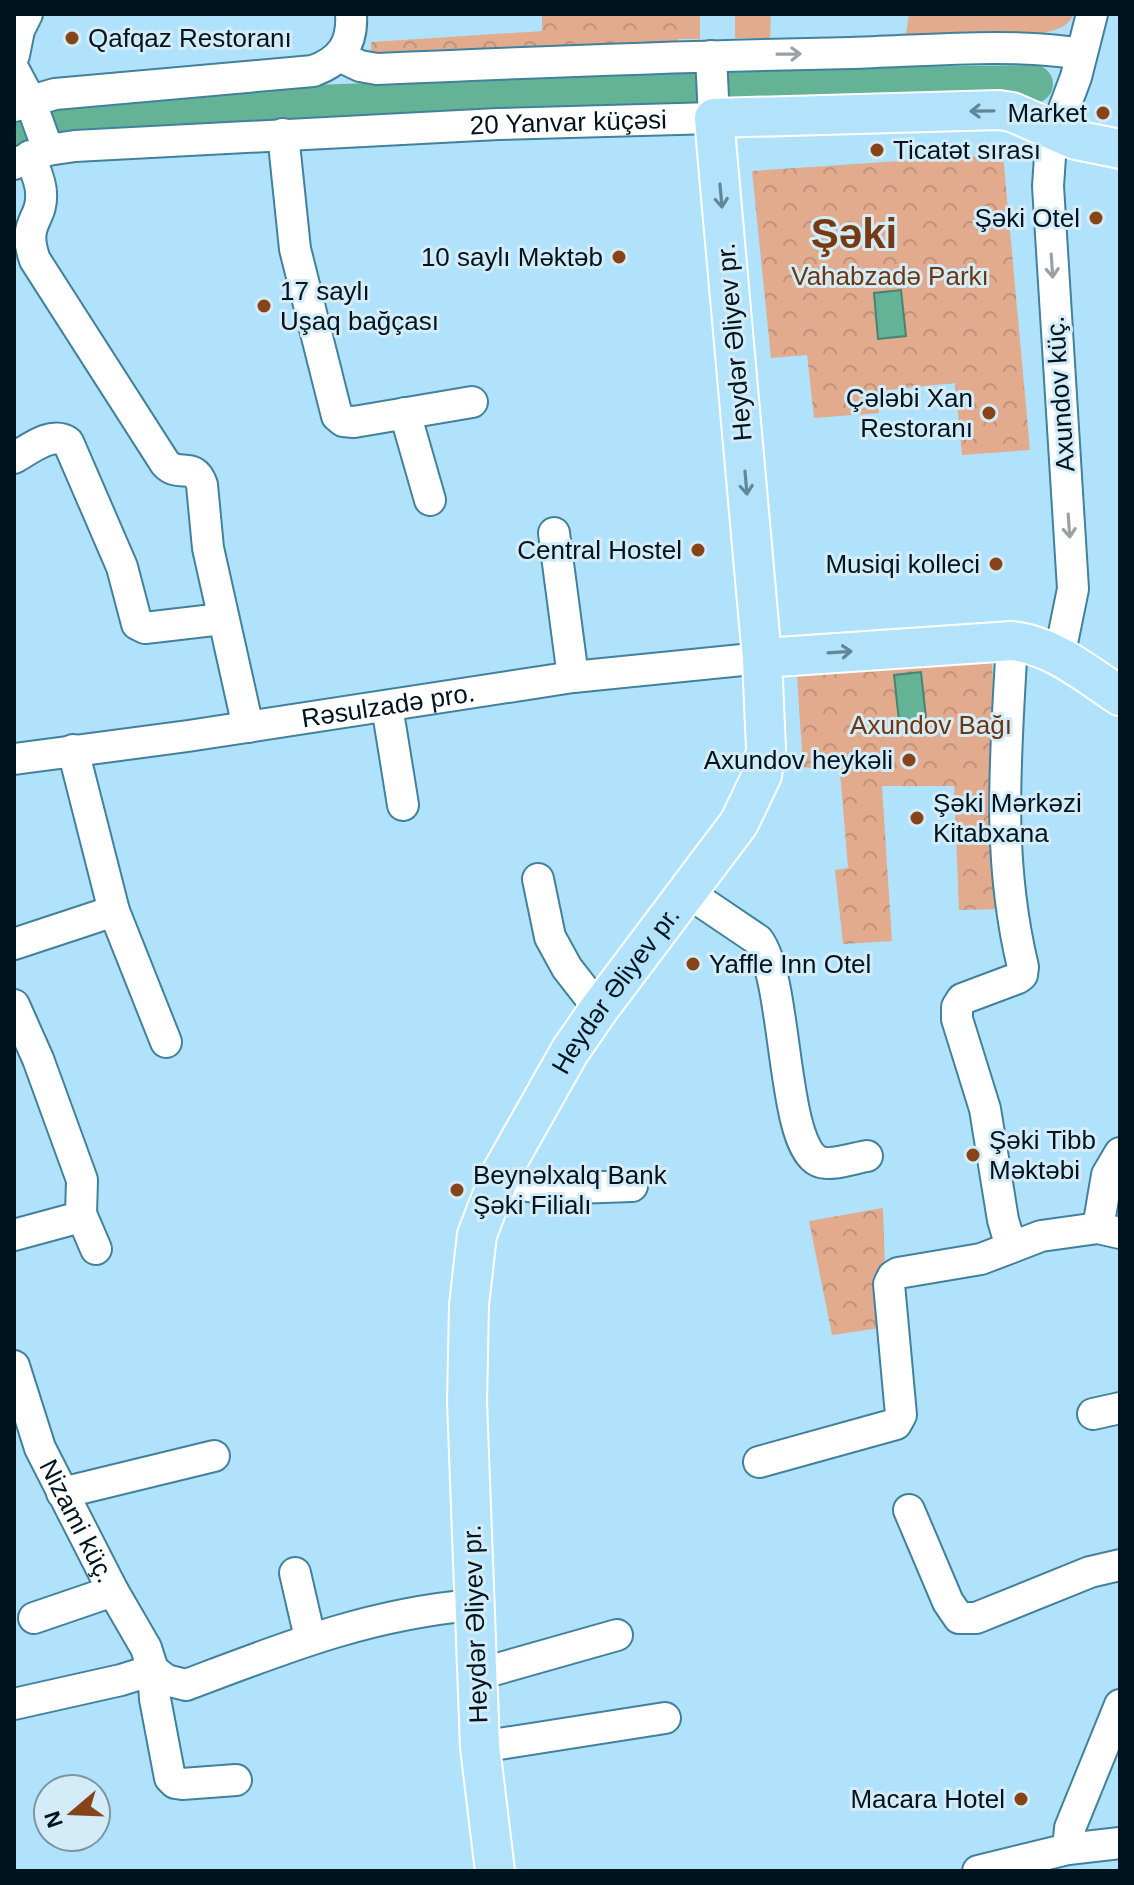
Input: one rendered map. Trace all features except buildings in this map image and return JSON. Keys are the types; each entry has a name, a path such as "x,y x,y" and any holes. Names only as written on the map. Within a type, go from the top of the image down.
{"main road":[{"name":"20 Yanvar küçəsi","path":"712,87 999,110 1012,112 1055,133 1089,144 1120,149"},
{"name":"Heydər Əliyev pr.","path":"495,1871 480,1747 467,1401 469,1305 477,1235 500,1175 563,1063 599,1009 739,823 762,775 766,733 762,658 712,87"},
{"path":"762,658 1012,641 1030,643 1056,653 1120,696"}],"street":[{"path":"14,55 19,30 27,14"},
{"path":"22,103 90,90 313,71 341,57 349,43 351,14"},
{"name":"Axundov küç.","path":"1056,653 1063,638 1073,589 1048,186 1055,133 1092,14"},
{"path":"341,57 360,66 377,69 712,87 1035,50 1081,54"},
{"path":"14,70 31,157 42,191 41,204 22,245 35,260 165,463 176,471 193,470 199,475 208,548 248,727"},
{"name":"20 Yanvar küçəsi","path":"31,157 75,146 283,134 712,87"},
{"path":"283,134 295,249 337,416 343,421 354,422 472,402"},
{"path":"405,413 430,500"},
{"path":"14,458 51,438 60,437 68,442 122,567 137,624 145,628 222,619"},
{"path":"554,533 573,677"},
{"path":"1011,1247 1003,1220 985,1109 957,1019 957,1007 962,999 1022,975 1006,864 1004,780 1012,641"},
{"name":"Rəsulzadə pro.","path":"14,759 573,677 762,658"},
{"path":"387,706 403,805"},
{"path":"73,750 114,911 166,1042"},
{"path":"538,879 550,937 567,968 599,1009"},
{"path":"687,892 758,940 766,950 785,1061 798,1122 808,1151 817,1160 826,1162 867,1156"},
{"path":"14,944 114,911"},
{"path":"14,1005 38,1059 82,1180 81,1214 96,1249"},
{"path":"759,1462 896,1424 901,1415 889,1284 893,1276 981,1259 1041,1236 1109,1230 1107,1175 1120,1153"},
{"path":"500,1175 546,1189 632,1186"},
{"path":"14,1235 81,1214"},
{"name":"Nizami küç.","path":"14,1366 27,1453 62,1493 136,1629 153,1670 155,1699 170,1778 182,1784 236,1780"},
{"path":"62,1493 214,1456"},
{"path":"909,1510 948,1602 959,1618 976,1618 1090,1572 1120,1565"},
{"path":"295,1573 310,1638"},
{"path":"34,1618 113,1591"},
{"path":"14,1704 153,1670 166,1680 186,1685 310,1638 366,1621 473,1605"},
{"path":"476,1675 617,1635"},
{"path":"1068,1849 1070,1828 1120,1705"},
{"path":"480,1747 665,1718"},
{"path":"978,1871 1009,1867 1068,1849 1120,1843"}],"green space":[{"path":"542,14 700,14 700,39 678,39 679,85 372,95 371,42 542,31"},
{"path":"735,14 771,14 770,38 735,38"},
{"path":"909,14 1073,14 1065,25 1041,34 906,34"},
{"name":"Vahabzadə Parkı","path":"1003,154 1030,450 962,455 955,383 878,391 879,413 814,418 807,355 771,358 752,171"},
{"name":"Axundov Bağı","path":"992,659 1002,909 959,910 954,786 882,786 892,941 843,944 835,870 848,868 840,772 803,767 797,676"},
{"path":"883,1208 887,1327 832,1335 809,1221"}],"shaded area":[{"path":"901,290 906,336 878,339 874,293"},
{"path":"921,672 926,718 899,721 894,675"}],"waterway":[{"path":"14,132 77,113 745,88 1034,84"}],"place":[{"name":"Qafqaz Restoranı","path":"72,38"},
{"name":"Market","path":"1103,113"},
{"name":"Ticatət sırası","path":"877,150"},
{"name":"Şəki Otel","path":"1096,218"},
{"name":"10 saylı Məktəb","path":"619,257"},
{"name":"17 saylı Uşaq bağçası","path":"264,306"},
{"name":"Çələbi Xan Restoranı","path":"989,413"},
{"name":"Central Hostel","path":"698,550"},
{"name":"Musiqi kolleci","path":"996,564"},
{"name":"Axundov heykəli","path":"909,760"},
{"name":"Şəki Mərkəzi Kitabxana","path":"917,818"},
{"name":"Yaffle Inn Otel","path":"693,964"},
{"name":"Şəki Tibb Məktəbi","path":"973,1155"},
{"name":"Beynəlxalq Bank Şəki Filialı","path":"457,1190"},
{"name":"Macara Hotel","path":"1021,1799"}],"district":[{"name":"Şəki","path":"854,233"}]}
